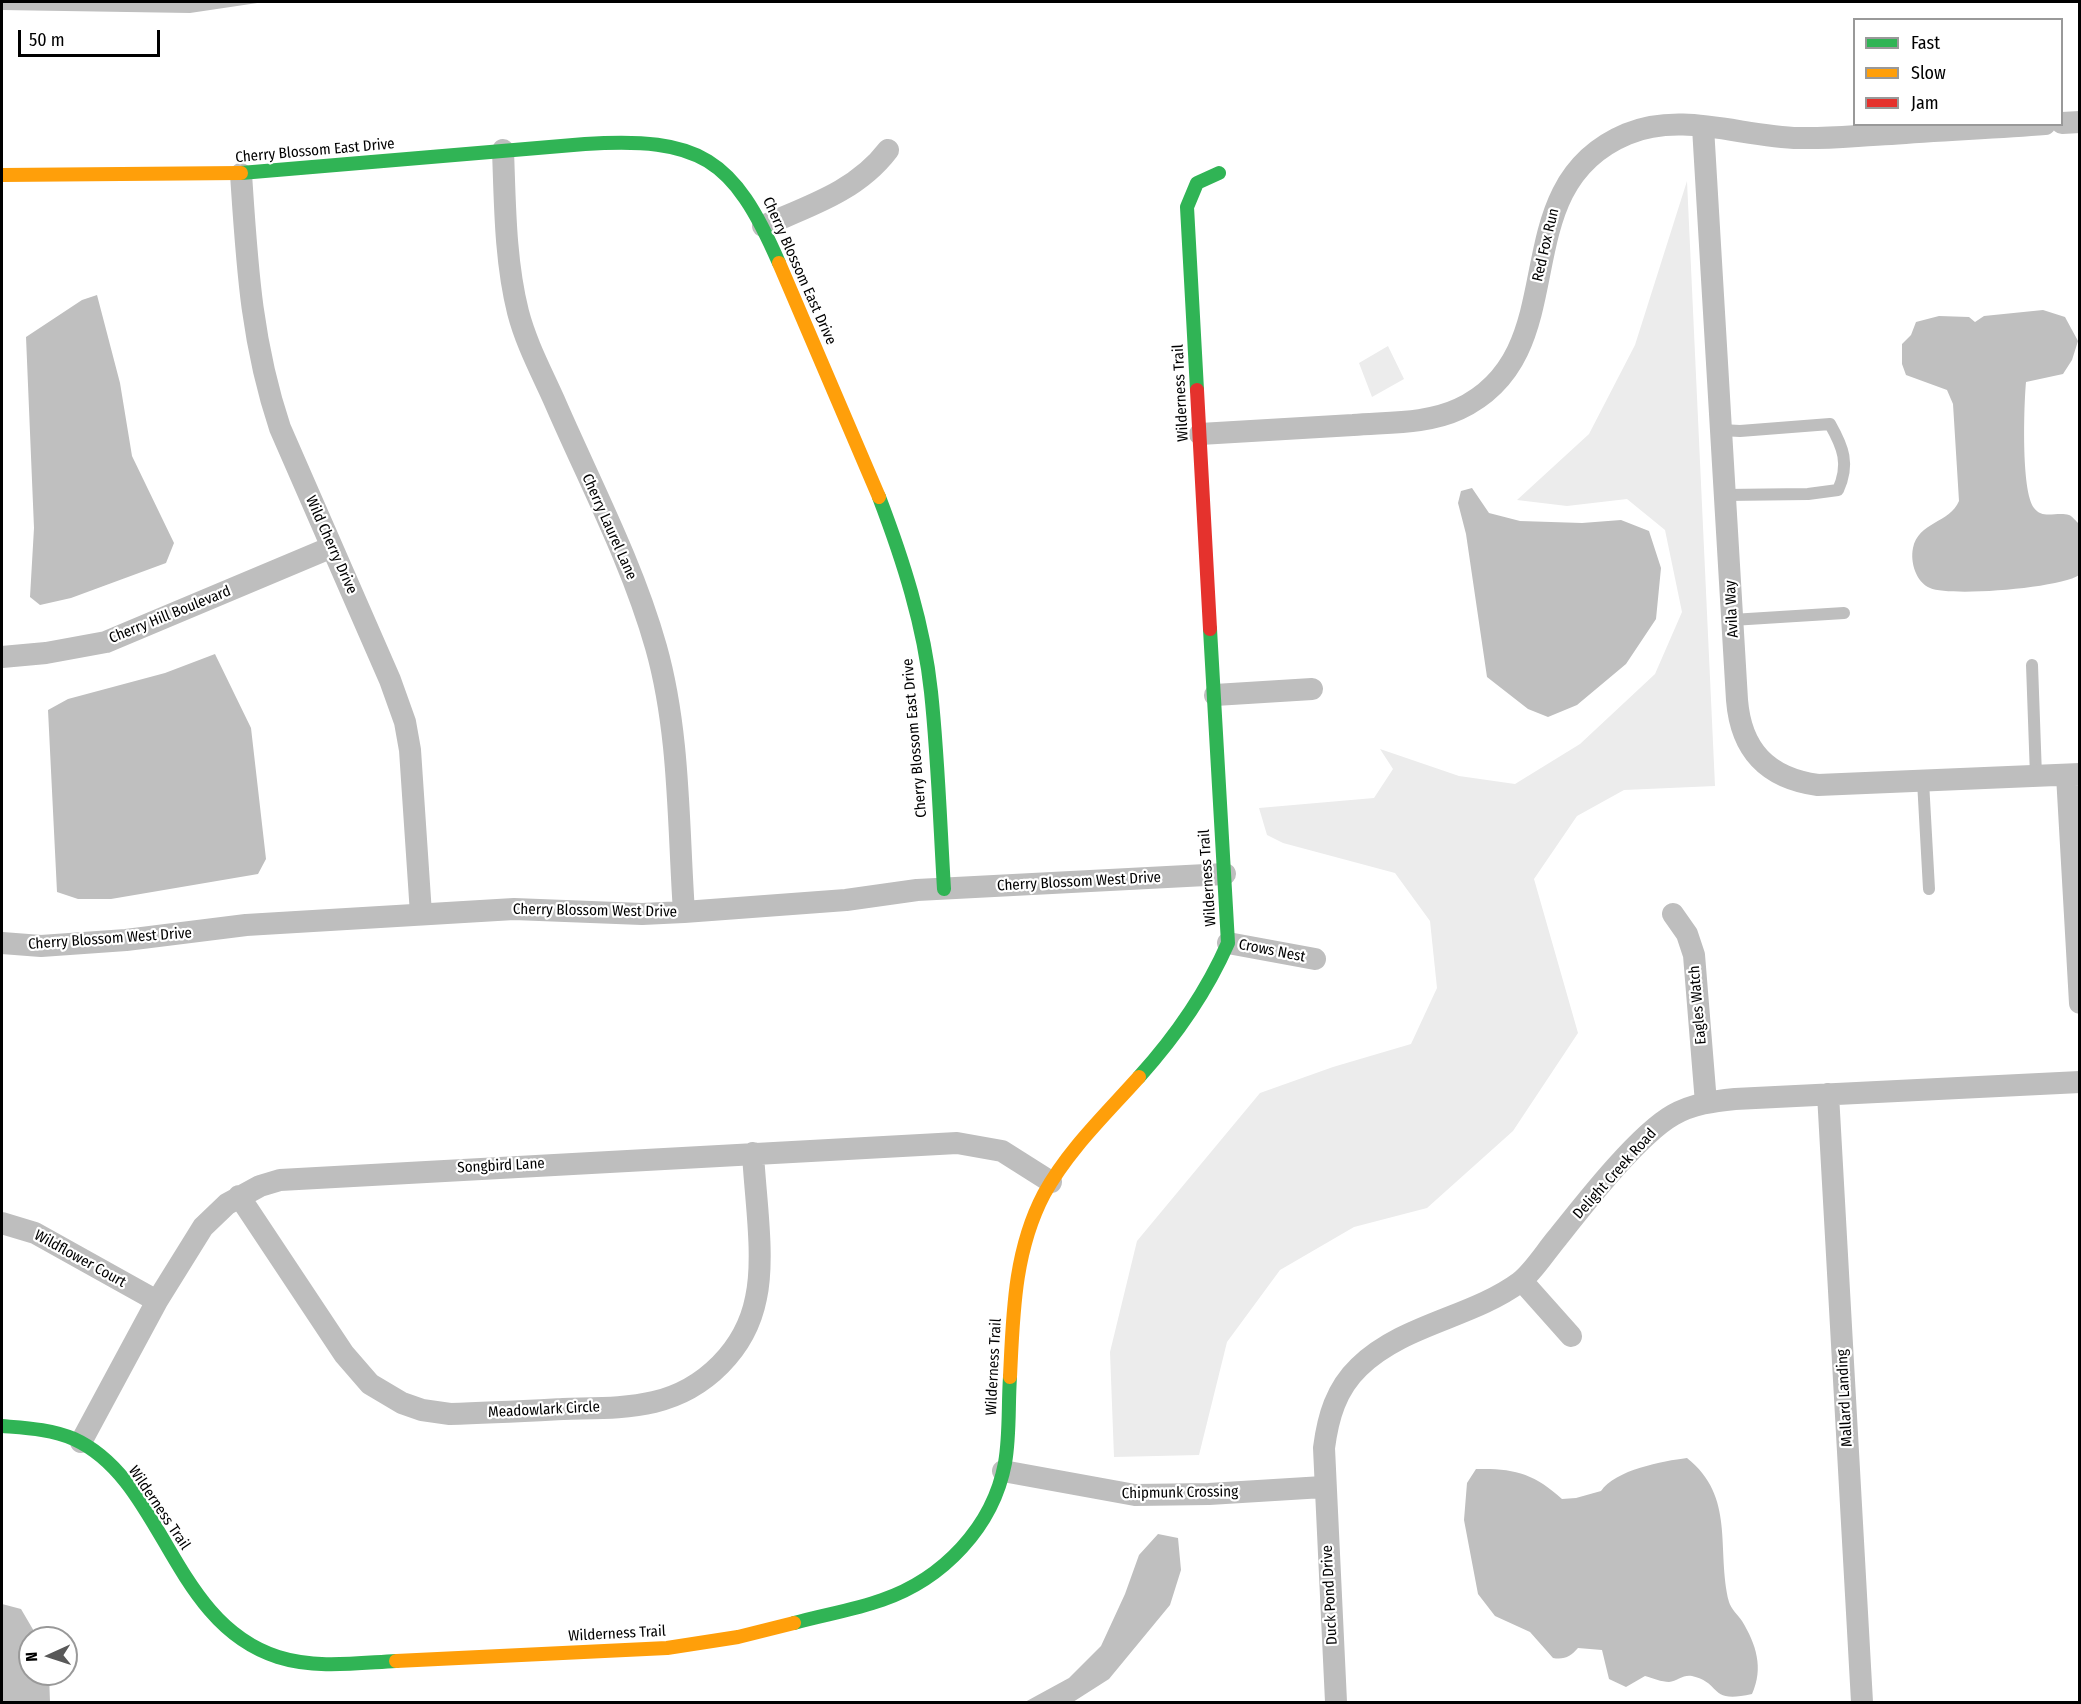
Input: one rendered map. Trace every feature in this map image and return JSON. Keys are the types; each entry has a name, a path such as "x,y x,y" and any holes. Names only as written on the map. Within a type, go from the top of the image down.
{"street":[{"path":"2063,123 2079,122"},
{"name":"Red Fox Run","path":"1200,434 1422,420 1459,410 1479,398 1508,370 1522,346 1555,204 1577,169 1607,145 1644,128 1670,124 1797,138 2006,126"},
{"name":"Avila Way","path":"1702,127 1738,717 1748,743 1767,766 1790,779 1818,785 2073,775"},
{"name":"Cherry Blossom East Drive","path":"2,175 52,173 162,177 241,174 502,150 634,141 675,146 702,155 729,174 743,192 763,226 875,485 903,561 921,633 931,691 944,889"},
{"name":"Cherry Laurel Lane","path":"502,150 508,250 513,290 525,333 626,563 661,664 672,729 684,912"},
{"path":"763,226 830,198 859,181 874,168 888,150"},
{"name":"Wilderness Trail","path":"2,1426 43,1431 81,1442 107,1462 122,1479 215,1619 254,1649 291,1662 310,1665 694,1645 738,1637 882,1600 922,1582 946,1566 964,1549 987,1512 1003,1471 1016,1284 1021,1254 1030,1226 1052,1182 1208,990 1228,943 1187,207 1197,183 1219,173"},
{"name":"Wild Cherry Drive","path":"241,174 249,294 268,391 280,428 405,722 412,765 421,914"},
{"name":"Cherry Hill Boulevard","path":"2,657 46,653 106,642 332,547"},
{"path":"1215,695 1312,689"},
{"path":"2073,775 2079,1003"},
{"name":"Cherry Blossom West Drive","path":"2,943 41,946 126,940 246,925 514,909 642,914 684,912 846,900 944,889 1225,874"},
{"name":"Eagles Watch","path":"1673,914 1687,934 1694,955 1706,1103"},
{"name":"Crows Nest","path":"1228,943 1315,959"},
{"name":"Delight Creek Road","path":"1323,1487 1327,1421 1343,1388 1361,1365 1417,1331 1482,1304 1522,1281 1640,1142 1674,1115 1706,1103 1828,1094 2079,1082"},
{"name":"Mallard Landing","path":"1828,1094 1862,1702"},
{"name":"Songbird Lane","path":"81,1442 157,1301 203,1227 226,1204 260,1186 302,1177 957,1143 1002,1151 1052,1182"},
{"name":"Meadowlark Circle","path":"238,1197 357,1371 370,1384 394,1399 423,1410 450,1414 625,1406 660,1401 692,1387 727,1358 743,1336 753,1311 758,1280 753,1153"},
{"name":"Wildflower Court","path":"2,1223 35,1233 157,1301"},
{"path":"1522,1281 1570,1336"},
{"name":"Chipmunk Crossing","path":"1003,1471 1135,1495 1209,1494 1323,1487"},
{"name":"Duck Pond Drive","path":"1323,1487 1336,1702"}],"lane":[{"path":"1721,430 1740,431 1830,424 1844,448 1845,474 1838,490 1808,494 1725,495"},
{"path":"1732,620 1844,613"},
{"path":"2032,665 2036,776"},
{"path":"1923,781 1929,889"}],"shaded area":[{"path":"2,2 264,2 190,13 2,10"},
{"path":"1687,181 1715,786 1624,790 1577,816 1534,879 1578,1033 1513,1131 1427,1208 1354,1227 1280,1270 1227,1342 1199,1455 1114,1457 1110,1352 1137,1241 1260,1093 1333,1067 1411,1044 1437,988 1430,921 1395,873 1283,843 1267,835 1259,808 1374,798 1393,769 1380,749 1459,776 1515,784 1580,744 1655,674 1682,612 1665,530 1627,499 1567,506 1517,500 1589,434 1635,345"},
{"path":"97,295 120,383 132,456 174,543 166,563 71,598 40,605 30,597 34,528 26,337 82,300"},
{"path":"2043,310 2065,317 2078,341 2072,360 2063,374 2026,382 2024,447 2027,484 2030,498 2038,512 2069,515 2079,524 2079,575 2051,584 2006,590 1960,592 1930,588 1918,576 1913,565 1912,553 1916,539 1921,533 1949,514 1959,501 1953,404 1947,390 1906,375 1902,364 1902,344 1911,335 1916,322 1939,316 1969,317 1975,322 1984,316"},
{"path":"1388,346 1404,379 1372,397 1359,363"},
{"path":"1472,488 1489,513 1520,521 1582,523 1621,520 1649,531 1661,568 1656,619 1626,664 1577,705 1548,717 1528,709 1487,677 1466,534 1458,503 1461,491"},
{"path":"215,654 251,728 266,859 258,874 111,899 78,899 57,892 48,710 68,699 165,673"},
{"path":"1687,1458 1702,1473 1712,1490 1718,1507 1722,1525 1725,1582 1729,1602 1747,1630 1757,1656 1756,1684 1752,1694 1721,1695 1702,1679 1692,1676 1669,1682 1645,1676 1626,1687 1609,1679 1602,1650 1578,1648 1567,1657 1553,1658 1530,1632 1495,1616 1478,1594 1464,1520 1467,1483 1476,1469 1512,1471 1522,1474 1542,1483 1562,1499 1576,1498 1601,1491 1617,1477 1640,1468"},
{"path":"1158,1534 1178,1538 1181,1570 1170,1605 1109,1679 1073,1702 1025,1702 1069,1678 1101,1646 1125,1594 1139,1555"},
{"path":"2,1604 21,1609 31,1626 18,1626 18,1686 49,1686 50,1702 2,1702"}],"traffic: fast":[{"path":"241,173 585,144 657,145 685,151 708,161 728,177 762,227 779,263"},
{"path":"1197,390 1187,207 1197,183 1219,173"},
{"path":"879,497 918,617 928,667 944,889"},
{"path":"1139,1077 1189,1013 1228,943 1210,629"},
{"path":"794,1623 871,1604 904,1591 925,1579 962,1548 977,1529 999,1486 1007,1452 1010,1377"},
{"path":"2,1426 56,1433 74,1439 104,1459 129,1486 190,1584 214,1614 242,1640 292,1661 322,1664 396,1661"}],"traffic: slow":[{"path":"2,175 241,173"},
{"path":"779,263 879,497"},
{"path":"1010,1377 1017,1283 1026,1238 1034,1216 1044,1194 1064,1162 1139,1077"},
{"path":"396,1661 667,1648 738,1637 794,1623"}],"traffic: jam":[{"path":"1197,390 1210,629"}]}
